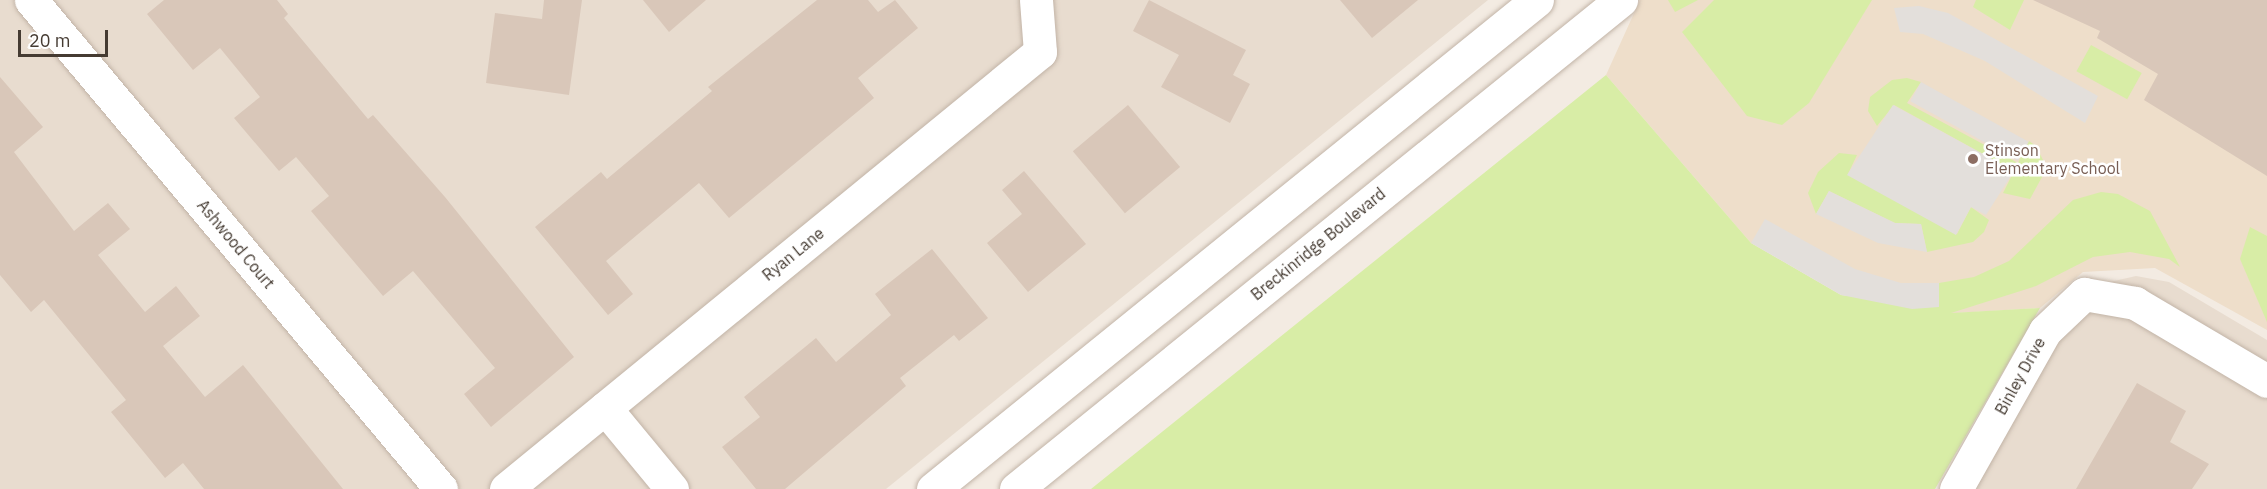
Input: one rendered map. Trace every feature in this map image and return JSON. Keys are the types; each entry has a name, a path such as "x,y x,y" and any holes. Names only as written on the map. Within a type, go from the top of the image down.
{"street":[{"name":"Ashwood Court","path":"31,0 441,489"},
{"name":"Ryan Lane","path":"506,489 1040,52 1035,0"},
{"path":"933,489 1537,0"},
{"name":"Breckinridge Boulevard","path":"1016,489 1611,3"},
{"name":"Binley Drive","path":"1956,489 2045,331 2084,294 2134,303 2267,381"},
{"path":"605,408 672,489"}],"shaded area":[{"path":"0,0 1488,0 886,489 0,489"},
{"name":"Stinson Elementary School","path":"1640,0 2267,0 2267,330 2155,268 2083,272 2040,308 1940,314 1751,243 1606,75"},
{"path":"1919,6 1948,13 2098,96 2085,123 1985,61 1923,34 1900,32 1894,8"},
{"path":"1921,82 2029,142 2018,161 1910,101"},
{"path":"1893,105 2014,171 1986,215 1971,207 1956,235 1847,175"},
{"path":"1829,191 1895,223 1921,224 1927,252 1878,243 1816,214"},
{"path":"1765,219 1855,269 1901,283 1939,283 1939,307 1912,309 1841,295 1751,243"},
{"path":"2136,276 2169,282 2267,340 2267,489 1950,489 2041,332 2101,284"}],"green space":[{"path":"1668,0 1698,0 1675,12"},
{"path":"1714,0 1872,0 1809,103 1782,125 1747,116 1682,32"},
{"path":"1976,0 2024,0 2010,30 1973,7"},
{"path":"2091,45 2142,73 2127,99 2076,71"},
{"path":"1606,75 1751,243 1841,295 1939,307 1939,283 1974,277 2009,261 2073,200 2101,192 2118,194 2150,211 2180,267 2169,259 2130,252 2093,257 2036,286 1951,313 2040,308 1935,489 1091,489"},
{"path":"1907,78 1921,82 1907,103 2018,163 2029,141 2036,146 2047,168 2030,199 2003,193 2014,171 1894,105 1877,126 1868,111 1870,97 1892,80"},
{"path":"1839,153 1857,155 1848,174 1957,234 1971,207 1989,220 1984,232 1973,242 1927,252 1921,224 1895,223 1829,191 1816,214 1808,193 1818,172"},
{"path":"2250,227 2267,236 2267,322 2240,259"}],"building":[{"path":"164,0 277,0 288,14 284,18 368,119 373,115 445,197 574,357 491,427 464,394 495,368 413,271 383,296 311,211 329,196 296,157 279,171 234,118 260,97 220,48 193,70 147,14"},
{"path":"544,0 582,0 569,95 486,83 495,13 542,19"},
{"path":"643,0 706,0 669,32"},
{"path":"817,0 868,0 878,12 895,0 918,28 858,78 874,98 729,218 699,183 606,261 633,294 608,315 535,227 601,172 607,179 712,91 708,87"},
{"path":"1149,0 1246,50 1233,75 1250,84 1230,123 1161,87 1179,55 1133,31"},
{"path":"1340,0 1418,0 1372,38"},
{"path":"2033,0 2267,0 2267,176 2144,100 2158,74 2097,38 2100,31"},
{"path":"0,77 43,127 14,152 74,231 108,203 130,229 98,255 145,312 176,286 200,316 163,346 205,397 243,365 343,489 204,489 183,463 165,478 111,412 126,400 44,300 31,312 0,275"},
{"path":"1128,105 1180,167 1125,213 1073,151"},
{"path":"1024,171 1086,244 1028,292 987,243 1022,214 1002,190"},
{"path":"932,249 988,318 959,341 954,335 900,378 906,386 785,489 756,489 722,447 760,417 744,397 816,338 836,362 891,315 875,294"},
{"path":"2137,383 2186,411 2170,442 2209,464 2192,489 2076,489"}],"place":[{"name":"Stinson Elementary School","path":"1973,159"}]}
